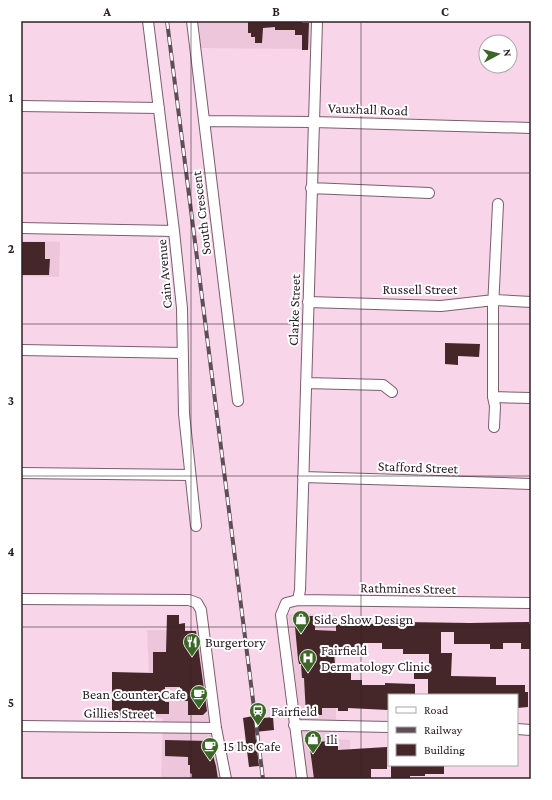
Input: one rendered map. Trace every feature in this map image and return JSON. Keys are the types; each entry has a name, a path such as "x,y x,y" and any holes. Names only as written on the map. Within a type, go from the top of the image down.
{"street":[{"name":"Cain Avenue","path":"148,21 160,108 182,308 182,377 184,414 196,526"},
{"name":"South Crescent","path":"192,21 238,401"},
{"name":"Clarke Street","path":"298,600 300,590 317,21"},
{"path":"21,106 160,108"},
{"name":"Vauxhall Road","path":"204,121 314,122 531,128"},
{"path":"311,188 429,193"},
{"path":"494,427 494,300 498,204"},
{"path":"21,228 174,231"},
{"name":"Russell Street","path":"308,302 441,306 494,300 531,302"},
{"path":"21,350 183,353"},
{"path":"306,383 383,385 392,392"},
{"path":"493,397 531,398"},
{"path":"21,473 190,475"},
{"name":"Stafford Street","path":"303,477 531,484"},
{"path":"21,599 189,600 197,603 201,610 216,728 226,779"},
{"name":"Rathmines Street","path":"294,725 281,615 286,603 298,600 531,604"},
{"path":"302,779 294,725 388,727"},
{"name":"Gillies Street","path":"21,726 216,728"},
{"path":"518,729 531,730"}],"shaded area":[{"path":"199,21 310,21 310,49 201,48"},
{"path":"21,241 60,242 59,277 21,276"},
{"path":"288,614 336,615 336,739 350,740 350,779 307,779"},
{"path":"147,630 199,630 219,779 161,779 163,718 151,718"}],"building":[{"path":"248,21 302,21 302,23 309,23 308,50 302,50 302,35 295,35 295,30 275,30 275,27 263,28 262,43 255,43 255,37 251,37 251,33 248,33"},
{"path":"21,242 45,242 45,259 50,259 49,275 21,275"},
{"path":"445,343 480,344 479,357 458,356 458,365 445,364"},
{"path":"167,615 179,615 179,624 185,623 185,631 196,631 207,711 203,715 188,715 188,701 180,701 180,687 165,687 165,702 169,702 169,714 147,714 147,718 112,718 112,672 153,673 153,652 166,652"},
{"path":"294,616 315,616 315,630 336,631 336,623 403,624 403,622 529,622 529,624 531,624 531,649 521,649 521,643 503,643 503,649 490,649 490,644 454,644 454,632 441,632 441,653 452,653 451,676 496,677 496,685 525,685 525,692 528,692 528,707 518,708 518,694 428,694 428,679 414,679 414,669 429,669 429,654 403,654 403,649 382,649 382,643 363,643 363,647 348,647 348,651 334,650 335,666 351,666 351,680 362,680 362,685 385,685 385,683 415,684 415,694 388,694 388,710 348,708 348,711 338,711 338,708 322,708 322,715 306,715 304,678 302,678 301,664 299,664"},
{"path":"253,716 253,719 273,717 274,730 255,732 259,766 249,767 243,718"},
{"path":"165,740 209,741 209,748 211,748 218,779 192,779 190,765 188,765 188,757 165,756"},
{"path":"309,741 338,742 338,750 387,747 387,769 371,769 371,778 314,779"},
{"path":"391,766 444,766 444,774 410,776 410,779 391,779"}],"railway":[{"path":"167,21 263,779"}],"place":[{"name":"Side Show Design","path":"301,634"},
{"name":"Burgertory","path":"192,657"},
{"name":"Fairfield Dermatology Clinic","path":"308,673"},
{"name":"Bean Counter Cafe","path":"199,709"},
{"name":"Fairfield","path":"258,726"},
{"name":"Ili","path":"313,754"},
{"name":"15 lbs Cafe","path":"210,761"}]}
